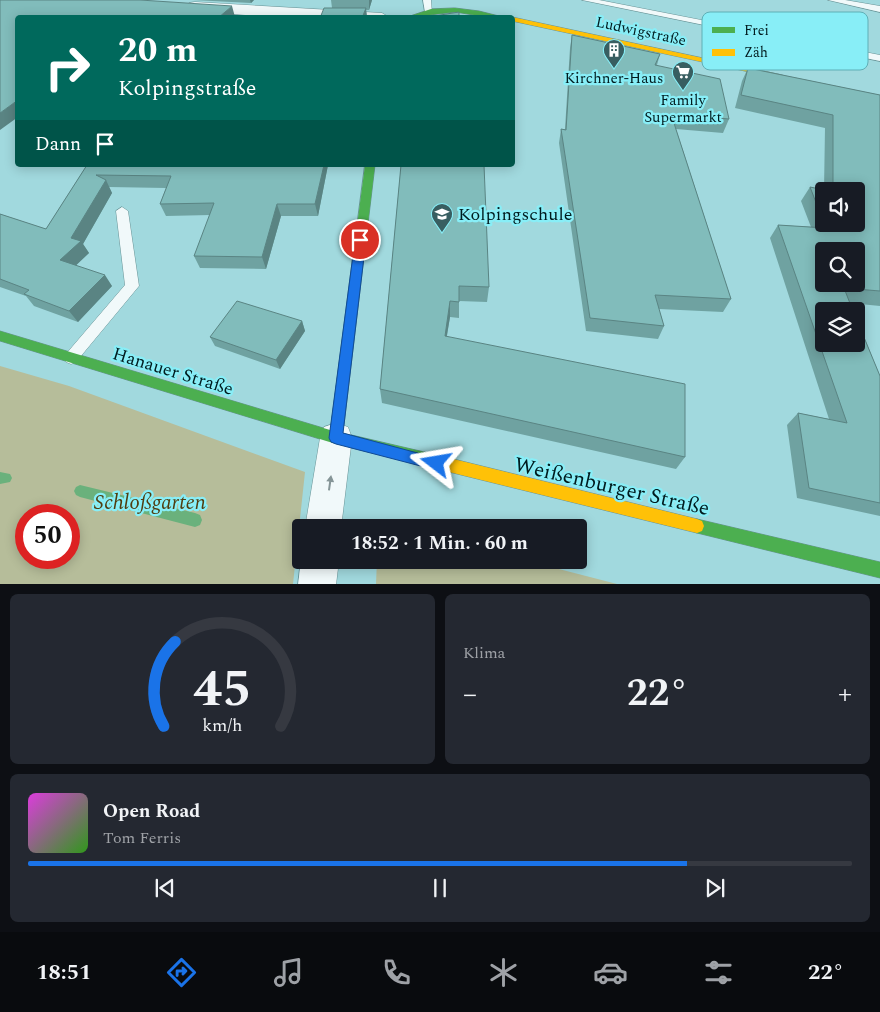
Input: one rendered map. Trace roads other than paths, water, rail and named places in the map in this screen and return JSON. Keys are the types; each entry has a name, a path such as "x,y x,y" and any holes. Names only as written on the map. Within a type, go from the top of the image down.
{"street":[{"path":"180,6 332,15"},
{"path":"412,15 428,6 472,10 492,15"},
{"name":"Ludwigstraße","path":"515,20 702,60"},
{"name":"Ludwigstraße","path":"748,70 790,79"},
{"path":"324,519 370,167"},
{"name":"Hanauer Straße","path":"0,336 336,438"},
{"name":"Weißenburger Straße","path":"336,438 880,570"},
{"path":"317,584 319,569"}],"lane":[{"path":"586,0 702,23"},
{"path":"832,0 880,9"},
{"path":"71,358 132,286 122,211"}],"waterway":[{"path":"0,478 6,478"},
{"path":"80,491 195,520"}],"place":[{"name":"Kirchner-Haus","path":"614,69"},
{"name":"Family Supermarkt","path":"683,91"},
{"name":"Kolpingschule","path":"442,233"}],"park label":[{"name":"Schloßgarten","path":"150,502"}]}
